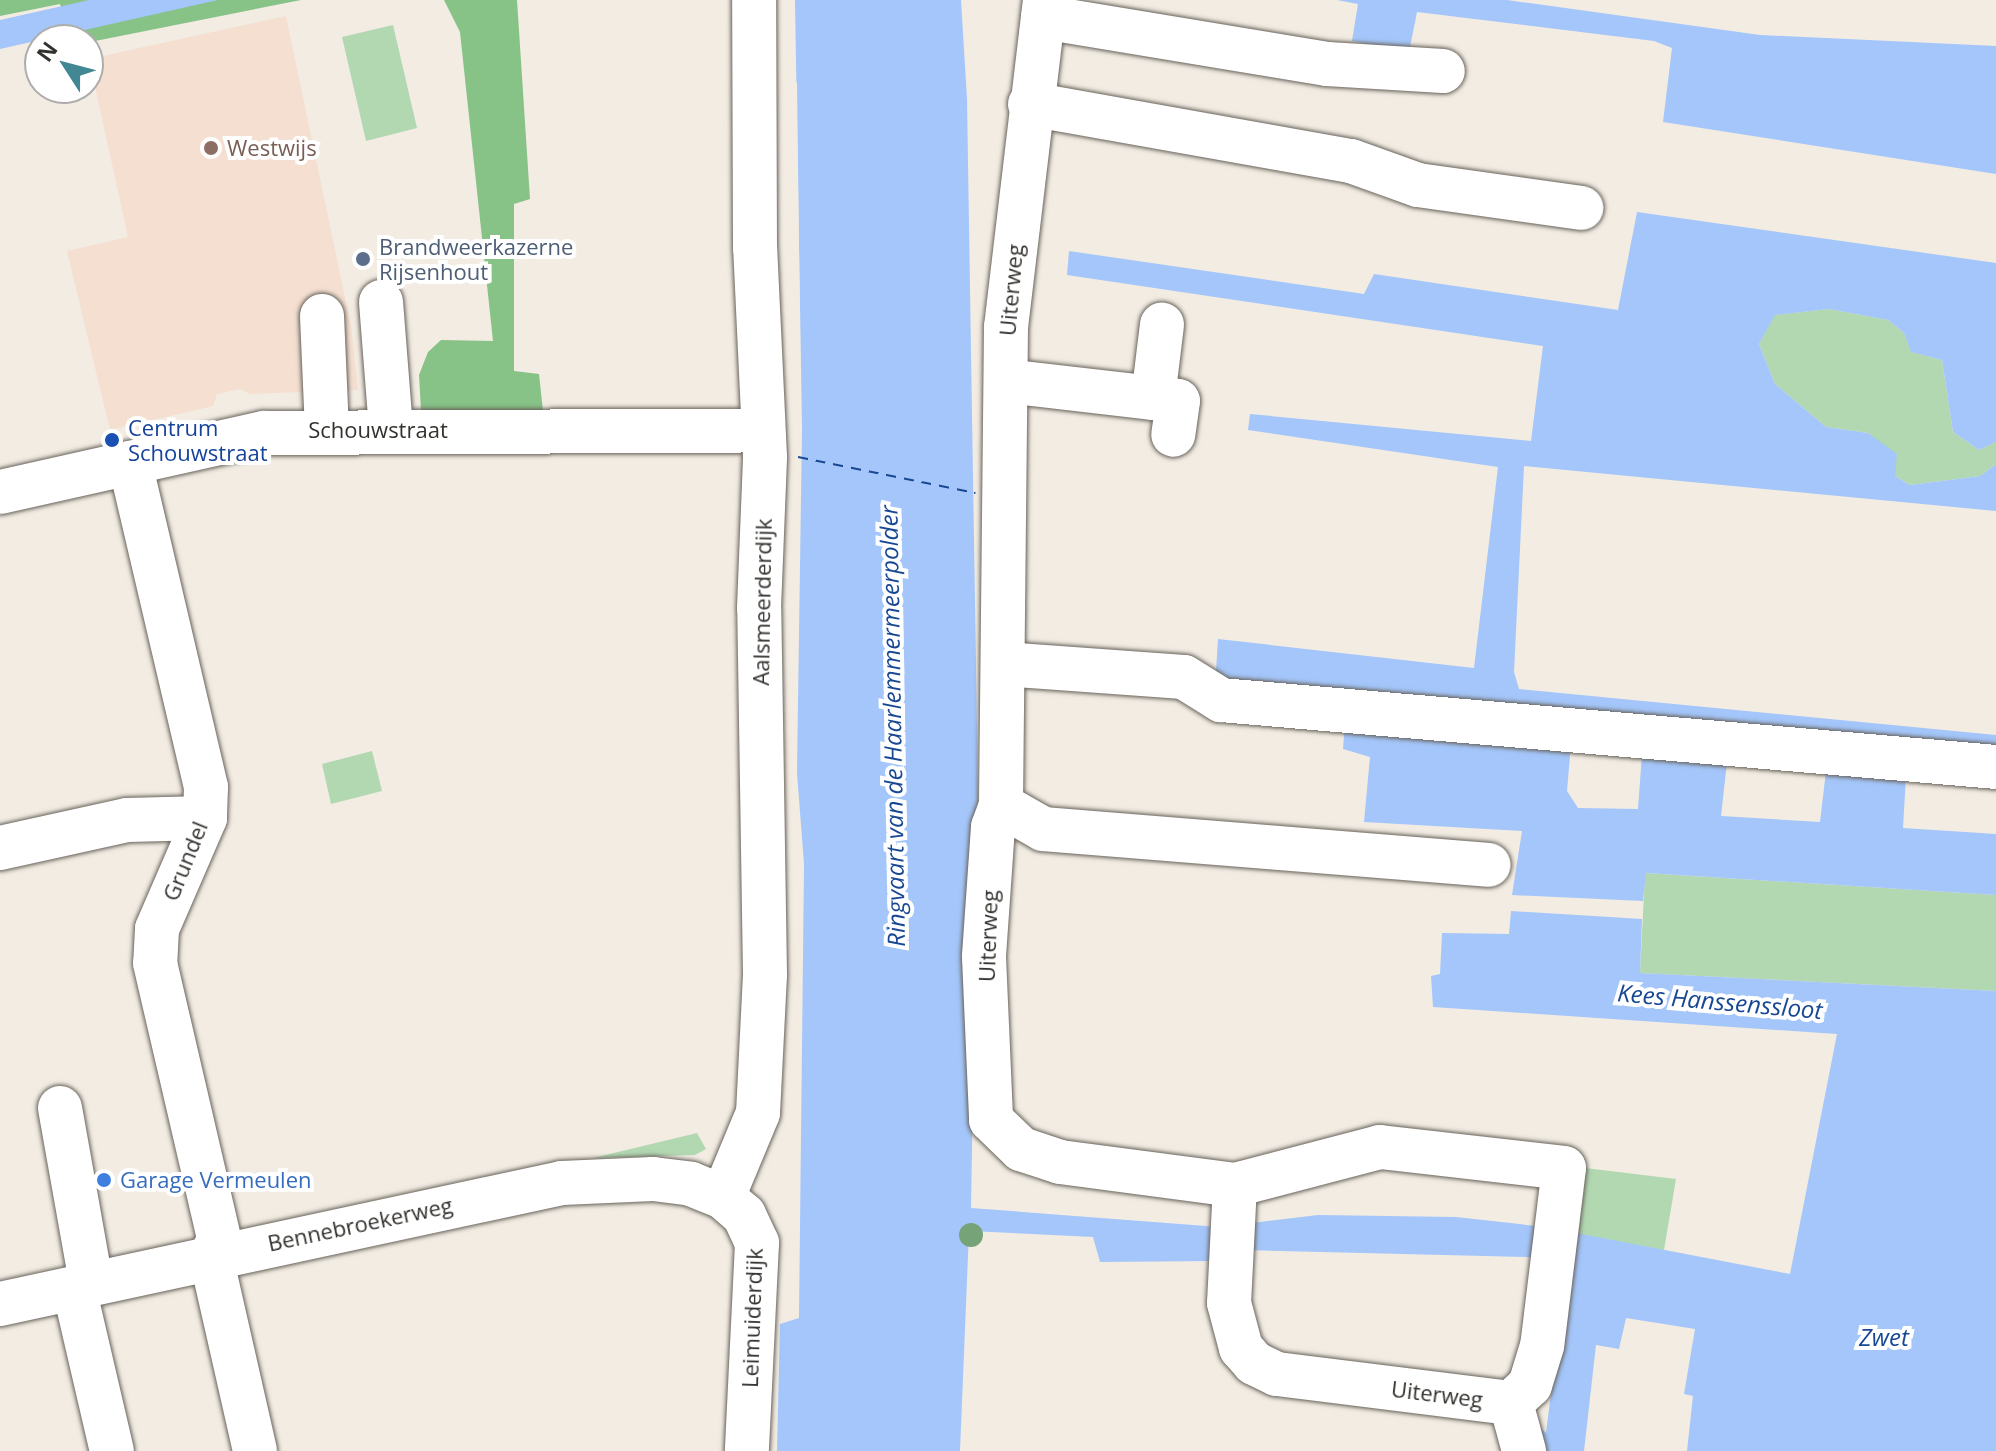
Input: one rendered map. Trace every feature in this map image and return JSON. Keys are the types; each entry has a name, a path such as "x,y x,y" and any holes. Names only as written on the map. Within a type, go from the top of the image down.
{"street":[{"name":"Aalsmeerderdijk","path":"723,1197 758,1113 762,1074 759,608 775,448 754,0"},
{"path":"1044,8 1327,64 1443,71"},
{"name":"Uiterweg","path":"1044,8 1030,104 1006,327 1006,381 989,494 1003,664 1001,805 993,827 984,957 991,1120 1021,1149 1060,1162 1234,1202 1229,1266 1233,1325 1241,1348 1254,1363 1277,1374 1511,1403 1524,1451"},
{"path":"1030,104 1351,161 1418,185 1581,208"},
{"path":"381,302 391,429"},
{"path":"322,316 327,430"},
{"path":"1006,381 1163,417 1162,325"},
{"name":"Schouwstraat","path":"0,492 264,433 391,429 775,448"},
{"name":"Grundel","path":"130,463 206,787 205,818 157,929 155,963 219,1239 211,1257 255,1451"},
{"path":"1003,664 1184,677 1221,700 1996,767"},
{"path":"1001,805 1043,829 1489,865"},
{"path":"0,848 127,820 205,818"},
{"path":"60,1108 83,1285 112,1451"},
{"path":"1234,1202 1380,1147 1564,1168 1538,1359 1530,1385 1511,1403"},
{"name":"Bennebroekerweg","path":"0,1304 562,1183 653,1179 691,1184 723,1197"},
{"name":"Leimuiderdijk","path":"723,1197 744,1215 757,1243 747,1451"}],"shaded area":[{"name":"Westwijs","path":"286,16 351,326 358,390 250,394 240,389 217,394 213,406 110,430 67,251 128,237 99,104 104,104 104,56"}],"green space":[{"path":"0,0 301,0 104,39 104,24 66,24 60,4 0,16"},
{"path":"444,0 517,0 530,199 514,204 514,371 539,374 543,411 421,411 419,375 428,352 441,340 493,341 460,32"},
{"path":"393,25 417,128 366,141 342,37"},
{"path":"1829,309 1888,320 1904,333 1912,352 1942,360 1953,432 1979,450 1996,442 1996,464 1980,476 1910,485 1895,476 1868,433 1826,427 1775,384 1759,344 1774,315"},
{"path":"372,751 382,791 331,804 322,764"},
{"path":"1645,873 1996,895 1996,991 1640,973"},
{"path":"697,1133 706,1149 695,1155 593,1158"},
{"path":"1577,1167 1676,1179 1664,1250 1564,1233"}],"water":[{"path":"89,0 218,0 104,26 24,24 24,44 0,49 0,20"},
{"path":"795,0 961,0 967,99 978,792 971,1208 1219,1227 1318,1215 1456,1217 1545,1227 1790,1274 1837,1034 1433,1007 1431,976 1440,974 1442,933 1509,934 1511,911 1642,919 1640,973 1996,991 1996,1451 1687,1451 1693,1396 1684,1394 1695,1329 1626,1318 1619,1349 1596,1345 1584,1451 1542,1451 1541,1428 1546,1433 1568,1258 1244,1250 1215,1261 1100,1262 1093,1237 969,1231 960,1451 777,1451 780,1324 799,1318 804,864 797,773 802,429"},
{"path":"1337,0 1507,0 1760,35 1996,46 1996,174 1663,122 1672,48 1654,41 1417,12 1409,52 1352,41 1358,4"},
{"path":"1637,212 1996,263 1996,442 1979,450 1953,432 1942,360 1911,352 1904,333 1888,320 1829,309 1775,315 1759,344 1775,384 1826,427 1868,433 1897,454 1895,476 1910,485 1980,476 1996,464 1996,511 1524,466 1514,672 1519,689 1996,735 1996,759 1243,692 1216,671 1218,639 1474,668 1498,467 1248,430 1250,414 1531,441 1543,346 1067,275 1069,251 1364,294 1374,274 1618,310"},
{"path":"1345,723 1571,744 1567,791 1578,808 1638,809 1642,754 1727,762 1721,816 1820,822 1826,771 1906,776 1903,828 1996,834 1996,895 1646,873 1643,901 1512,895 1522,831 1364,822 1370,757 1343,749"}],"pier":[{"path":"792,82 797,82 801,410 797,410"}],"ferry route":[{"path":"798,457 975,493"}],"place":[{"name":"Westwijs","path":"211,148"},
{"name":"Brandweerkazerne Rijsenhout","path":"363,259"},
{"name":"Centrum Schouwstraat","path":"112,440"},
{"name":"Garage Vermeulen","path":"104,1180"}],"water label":[{"name":"Ringvaart van de Haarlemmermeerpolder","path":"892,726"},
{"name":"Kees Hanssenssloot","path":"1720,1001"},
{"name":"Zwet","path":"1884,1337"}]}
